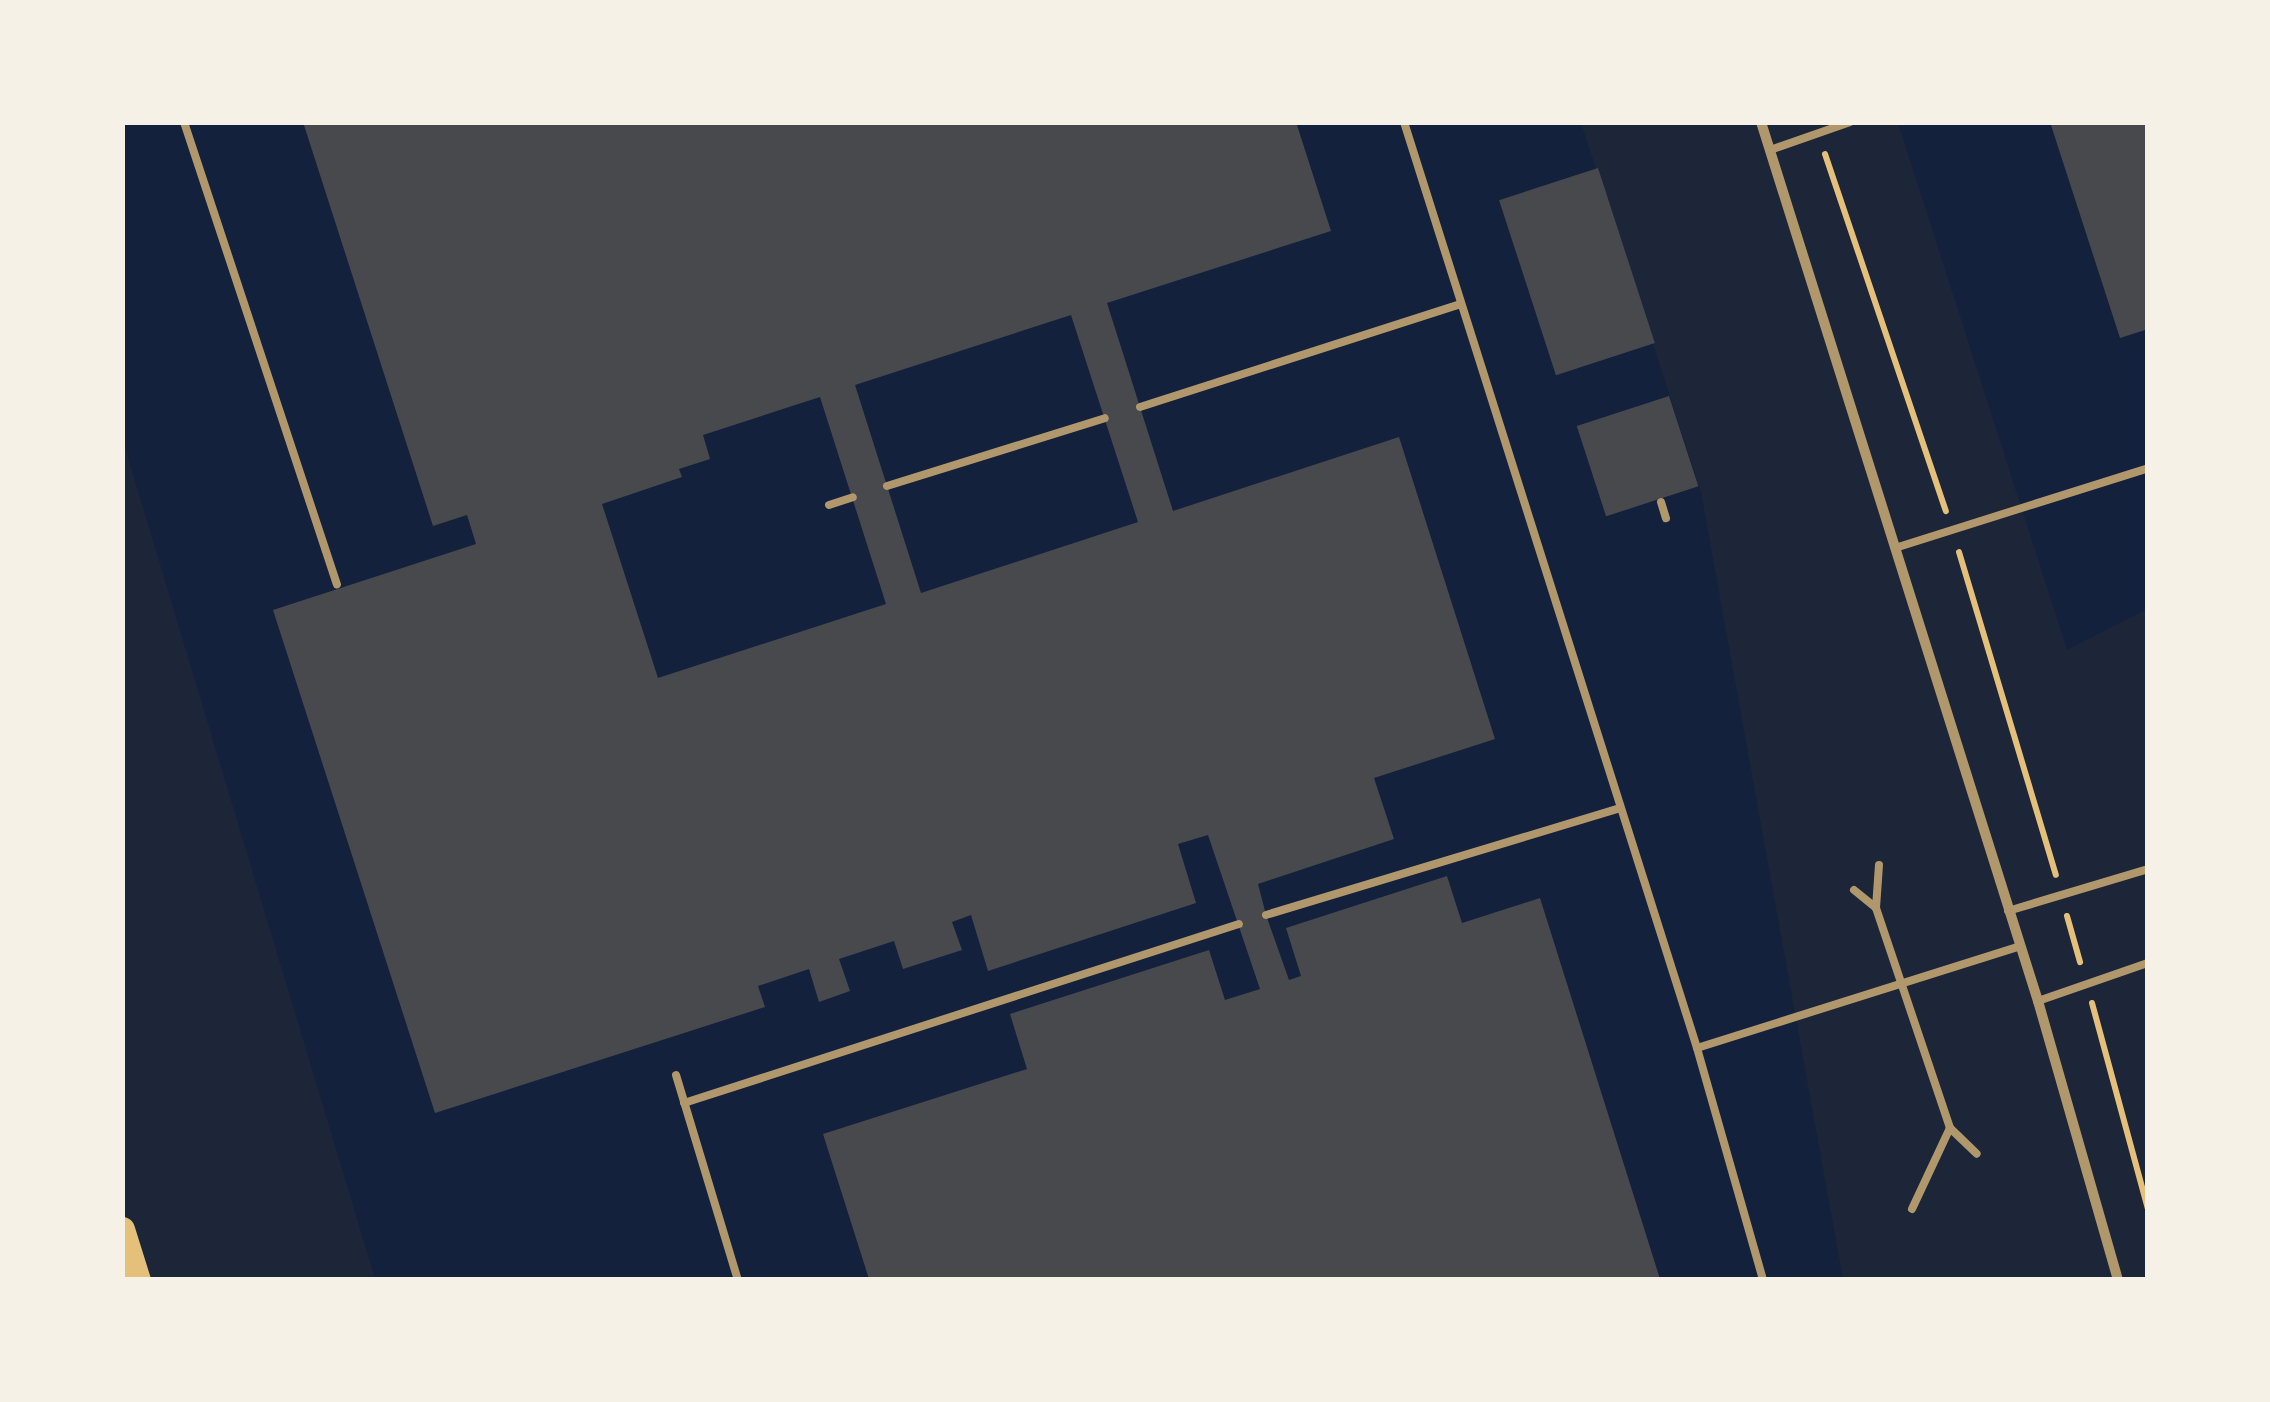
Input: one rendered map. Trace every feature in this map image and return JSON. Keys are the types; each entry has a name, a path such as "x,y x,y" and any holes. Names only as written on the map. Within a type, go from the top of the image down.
{"main road":[{"path":"122,1229 138,1280"}],"street":[{"path":"1761,122 2038,1001 2118,1280"}],"lane":[{"path":"184,122 337,584"},
{"path":"1404,122 1618,809 1698,1048 1763,1280"},
{"path":"1770,150 1850,122"},
{"path":"1140,407 1458,305"},
{"path":"887,486 1105,418"},
{"path":"1894,548 2148,468"},
{"path":"829,505 852,497"},
{"path":"1660,502 1666,518"},
{"path":"1266,915 1618,809"},
{"path":"1879,866 1876,908 1950,1128 1977,1154"},
{"path":"2008,911 2148,869"},
{"path":"1854,890 1876,908"},
{"path":"684,1103 1239,924"},
{"path":"1698,1048 2020,946"},
{"path":"2038,1001 2148,963"},
{"path":"676,1075 738,1280"},
{"path":"1912,1209 1950,1128"}],"path":[{"path":"1818,134 1952,530 2062,895 2148,1209"}],"shaded area":[{"path":"1581,123 1898,123 2067,650 2147,609 2147,1279 1843,1279 1701,492"},
{"path":"123,441 375,1279 123,1279"}],"building":[{"path":"303,122 1296,122 1331,231 1107,303 1173,511 1399,437 1495,739 1374,778 1394,839 1258,884 1266,915 1289,980 1301,976 1286,928 1447,876 1462,923 1540,898 1660,1279 869,1279 823,1134 1027,1069 1010,1014 1209,950 1225,1000 1260,989 1208,835 1178,844 1196,903 988,971 971,915 952,922 962,950 903,969 894,941 839,959 850,991 819,1002 809,969 758,986 765,1007 435,1113 273,610 476,544 467,515 433,526","holes":["1071,315 1138,522 921,593 855,385","820,397 886,604 658,678 602,504 682,477 679,469 710,459 703,435"]},
{"path":"2050,122 2148,122 2148,329 2120,338"},
{"path":"1598,168 1655,343 1556,375 1499,200"},
{"path":"1669,396 1698,486 1606,516 1577,426"}]}
